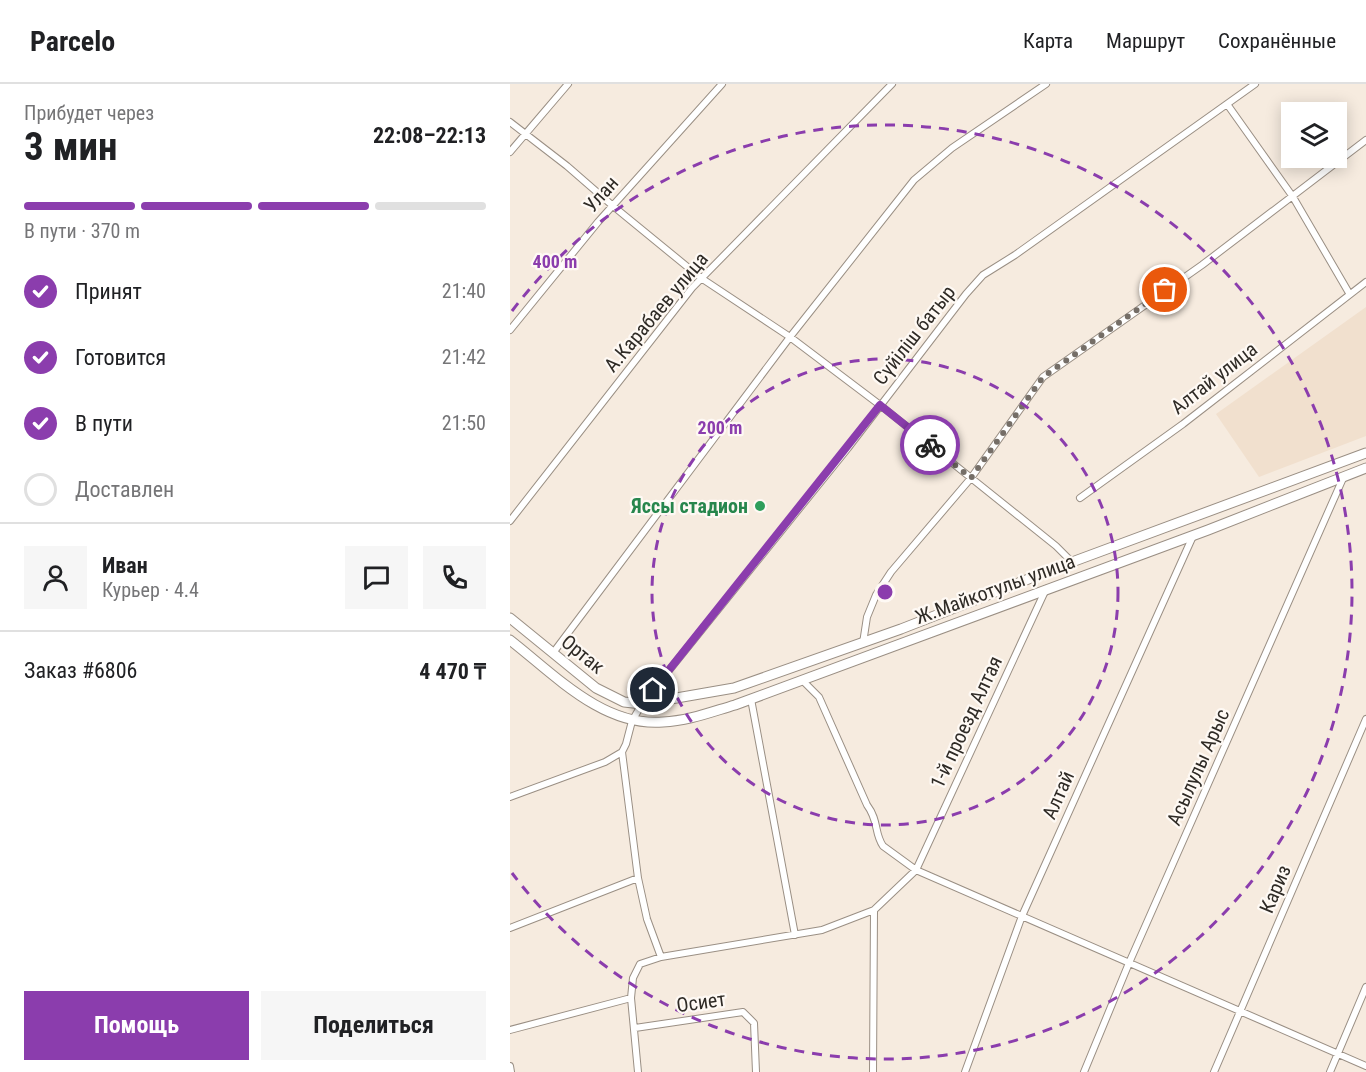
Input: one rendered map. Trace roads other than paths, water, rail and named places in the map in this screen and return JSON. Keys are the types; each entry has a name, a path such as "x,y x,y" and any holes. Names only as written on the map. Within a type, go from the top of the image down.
{"street":[{"path":"510,152 568,84"},
{"name":"Улан","path":"510,330 612,206 722,84"},
{"name":"А.Карабаев улица","path":"510,521 701,278 892,84"},
{"path":"553,653 790,337 914,180 952,148 976,134 1046,84"},
{"name":"Сүйіліш батыр","path":"622,752 632,721 642,704 880,405 924,346 983,275 1015,255 1255,84"},
{"path":"1227,104 1293,197 1349,293"},
{"path":"510,122 567,166 612,206 701,278 790,337 880,405 1056,546 1072,562"},
{"path":"863,643 867,617 876,595 891,572 971,478 1043,377 1293,197 1366,140"},
{"name":"Алтай улица","path":"1080,498 1183,424 1366,282"},
{"name":"Ж.Майкотулы улица","path":"642,704 734,688 863,643 1072,562 1366,453"},
{"name":"Ж.Майкотулы улица","path":"632,721 662,723 687,719 751,699 1193,536 1366,468"},
{"name":"Асылулы Арыс","path":"1084,1072 1344,476"},
{"name":"Алтай","path":"965,1072 1022,916 1193,536"},
{"name":"1-й проезд Алтая","path":"916,870 1046,589"},
{"path":"974,601 980,614"},
{"name":"Ортак","path":"510,618 596,688 624,702 642,704"},
{"name":"Ортак","path":"510,640 589,702 632,721"},
{"path":"801,680 819,697 867,805 875,816 879,841 916,870 1366,1066"},
{"path":"751,699 795,935"},
{"name":"Кариз","path":"1214,1072 1366,719"},
{"path":"510,798 605,762 622,752 638,878 647,919 661,957"},
{"path":"638,1072 631,998 633,978 640,964 661,957 822,930 874,910 916,870"},
{"path":"510,928 638,878"},
{"path":"873,1072 874,910"},
{"path":"1330,1072 1366,987"},
{"path":"510,1030 631,998"},
{"name":"Осиет","path":"635,1028 743,1012 754,1023 756,1072"},
{"path":"510,1066 511,1072"}],"place":[{"name":"Яссы стадион","path":"760,506"}]}
